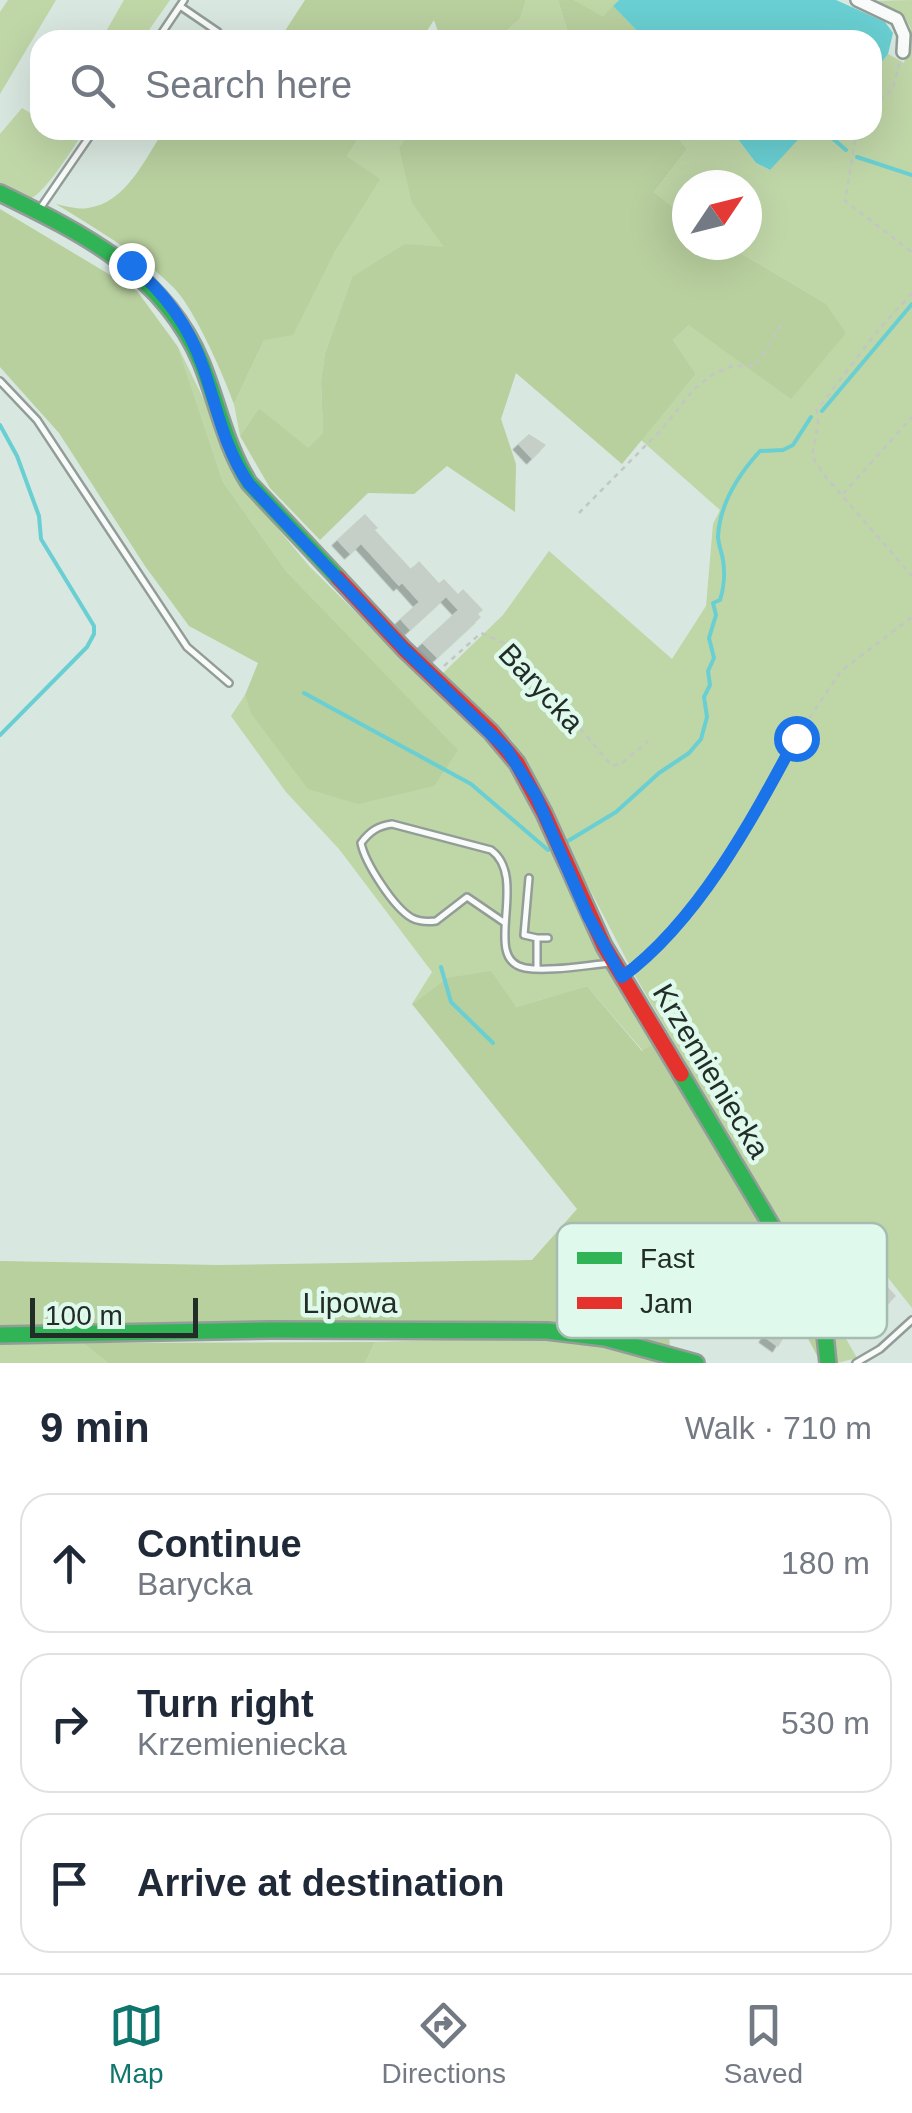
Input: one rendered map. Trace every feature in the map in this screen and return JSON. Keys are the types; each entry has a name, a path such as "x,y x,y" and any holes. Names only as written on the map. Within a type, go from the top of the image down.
{"street":[{"path":"857,0 898,19 904,34 904,52"},
{"name":"Krzemieniecka","path":"0,193 115,254 164,297 194,343 230,451 244,476 276,515 432,677 491,732 522,770 588,916 770,1223"},
{"name":"Lipowa","path":"0,1334 271,1330 557,1333"},
{"name":"Lipowa","path":"605,1338 696,1363"},
{"name":"Krzemieniecka","path":"825,1338 828,1363"}],"lane":[{"path":"163,30 182,3 216,30"},
{"path":"38,212 87,140"},
{"path":"0,380 37,420 188,647 229,683"},
{"path":"506,923 467,897 436,922 414,919 403,911 364,858 362,843 380,826 392,824 491,850 503,862 508,876 506,923 504,946 513,961 526,968 619,970"},
{"path":"529,878 524,935 548,938"},
{"path":"537,938 537,968"},
{"path":"856,1363 880,1349 912,1320"}],"path":[{"path":"882,98 892,89 904,52"},
{"path":"855,140 845,201 912,252"},
{"path":"912,293 879,328 817,410 812,456 912,576"},
{"path":"579,514 661,430 694,388 732,366 756,366 784,322"},
{"path":"842,495 912,417"},
{"path":"619,970 658,946 734,850 796,738 841,671 912,617"},
{"name":"Barycka","path":"432,677 481,632 509,645 612,766 622,764 648,741"}],"green space":[{"path":"8,0 56,0 38,30 30,30 30,44 0,94 0,12"},
{"path":"124,0 170,0 149,30 107,30"},
{"path":"305,0 526,0 520,19 507,30 438,30 434,20 428,30 286,30"},
{"path":"526,0 558,0 567,30 507,30 520,19"},
{"path":"558,0 574,0 603,17 613,6 636,30 567,30"},
{"path":"574,0 619,0 603,18"},
{"path":"912,0 912,1308 887,1276 887,1223 779,1223 634,974 513,742 443,673 503,615 549,551 672,659 706,606 713,524 720,510 641,440 696,374 673,340 689,325 825,303 752,260 762,260 762,170 672,170 672,206 654,192 687,149 680,140 739,140 756,163 769,170 798,140 882,140 882,62 888,54 904,63 911,29 905,17 871,1"},
{"path":"22,108 30,113 30,140 78,140 51,179 36,195 26,199 0,186 0,134"},
{"path":"158,140 357,140 347,156 380,179 334,253 293,335 264,340 234,404 198,324 172,286 131,252 56,204 84,208 101,204 133,178"},
{"path":"357,140 404,140 399,147 445,247 352,277 325,353 321,381 323,433 308,449 259,408 240,436 234,404 264,340 334,253 379,179 347,156"},
{"path":"404,140 680,140 687,149 654,192 672,206 672,260 752,260 825,303 846,333 791,399 689,325 673,340 696,374 622,464 516,373 501,419 516,464 515,512 447,466 414,494 368,493 320,540 270,488 240,436 259,408 308,448 323,433 321,381 325,353 352,277 405,244 444,247 412,203 399,147"},
{"path":"0,209 137,291 178,347 223,482 286,571 458,750 434,786 358,804 308,789 250,712 245,695 258,663 189,626 59,433 0,367"},
{"path":"178,347 235,477 309,566 509,764 548,832 558,869 607,969 654,1043 643,1051 587,986 516,1007 447,978 412,1004 432,972 339,849 286,792 231,716 245,695 250,712 457,750 286,571 223,482"},
{"path":"491,971 516,1007 587,986 642,1051 654,1043 762,1223 565,1223 577,1209 412,1004 447,978"},
{"path":"557,1232 557,1323 0,1327 0,1261 218,1265 532,1260"},
{"path":"544,1337 665,1363 365,1363 375,1342"},
{"path":"635,1338 669,1338 670,1349"},
{"path":"808,1338 819,1338 821,1363"},
{"path":"832,1338 845,1338 857,1358 837,1363"},
{"path":"375,1342 365,1363 108,1363 83,1343"},
{"path":"83,1343 108,1363 0,1363 0,1344"}],"water":[{"path":"619,0 836,0 885,22 893,33 882,62 882,30 636,30 613,6"},
{"path":"739,140 798,140 770,170 756,163"}],"building":[{"path":"529,434 546,445 532,459 518,444"},
{"path":"365,514 411,569 419,561 439,583 444,579 458,594 463,589 483,610 478,614 481,617 437,658 422,643 458,610 446,597 410,630 400,619 419,602 361,544 350,554 337,540"},
{"path":"887,1286 896,1296 887,1305"},
{"path":"765,1338 784,1338 778,1347"}],"waterway":[{"path":"834,140 846,150"},
{"path":"857,157 912,175"},
{"path":"822,411 912,304"},
{"path":"568,841 616,812 701,739 707,717 704,697 710,685 708,671 714,658 709,638 716,615 713,603 720,600 724,580 718,536 726,501 760,451 783,450 793,445 811,417"},
{"path":"0,425 17,456 39,516 41,539 94,626 87,647 0,735"},
{"path":"304,693 471,784 548,850"},
{"path":"441,967 451,1002 493,1043"}],"traffic: fast":[{"path":"0,193 117,259 166,304 201,362 228,439 249,483 338,578"},
{"path":"681,1074 770,1223"},
{"path":"0,1335 271,1330 557,1332"},
{"path":"605,1338 696,1363"},
{"path":"825,1338 828,1363"}],"traffic: jam":[{"path":"338,578 517,763 604,946 681,1074"}],"route":[{"path":"131,265 164,297 189,333 230,451 249,484 404,649 491,732 516,763 544,812 588,916 622,977 658,946 734,850 796,738"}]}
